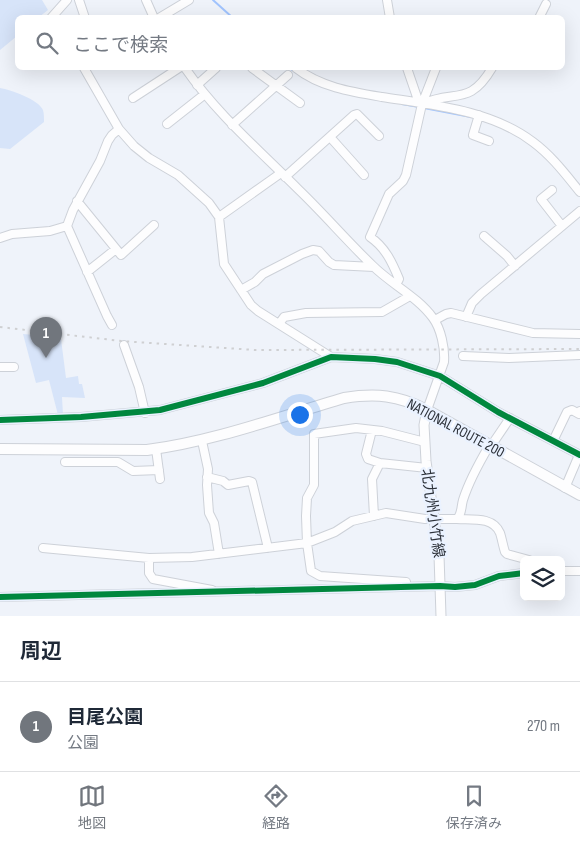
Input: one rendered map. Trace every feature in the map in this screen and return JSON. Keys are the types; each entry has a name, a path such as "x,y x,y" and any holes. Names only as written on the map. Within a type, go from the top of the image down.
{"highway":[{"name":"NATIONAL ROUTE 200","path":"0,449 156,449 202,441 344,398 364,395 389,396 410,401 580,495"}],"main road":[{"name":"北九州小竹線","path":"427,410 424,418 425,442 439,555 441,616"}],"street":[{"path":"53,15 67,0"},
{"path":"79,0 84,15"},
{"path":"146,0 153,15"},
{"path":"163,15 189,0"},
{"path":"387,0 390,15"},
{"path":"540,15 546,4"},
{"path":"85,70 119,129 138,150 178,175 209,203 219,216 224,264 254,308 331,357"},
{"path":"133,98 176,70"},
{"path":"186,70 232,125 374,267 410,296 435,320 439,329 444,355 440,376 427,410"},
{"path":"197,85 214,70"},
{"path":"255,70 300,103"},
{"path":"300,70 321,82 342,90 479,115 504,124 534,142 557,164 580,192"},
{"path":"408,70 421,104"},
{"path":"396,285 399,279 394,266 382,247 370,237 389,194 403,181 406,175 421,104 435,70"},
{"path":"421,104 431,100 451,98 472,91 483,83 491,70"},
{"path":"232,125 288,75"},
{"path":"167,124 205,94"},
{"path":"219,216 283,175 357,114 379,136"},
{"path":"479,115 473,135 489,141"},
{"path":"112,325 67,226 77,201 93,175 108,141 119,129"},
{"path":"330,137 364,175"},
{"path":"552,190 541,200 562,226"},
{"path":"77,201 121,255 154,226"},
{"path":"466,317 472,303 580,211"},
{"path":"0,238 12,234 50,232 67,226"},
{"path":"484,236 507,256 515,266"},
{"path":"87,272 116,249"},
{"path":"241,290 256,282 263,274 312,250 319,251 334,265 374,267"},
{"path":"279,324 284,317 306,312 382,312 410,296"},
{"path":"435,320 451,313 533,333 580,334"},
{"path":"124,346 139,387 145,412"},
{"path":"463,356 509,358 580,356"},
{"path":"0,420 81,418 160,410 253,386 331,357 375,359 397,362 440,376 510,418 580,455 565,488"},
{"path":"0,367 14,367"},
{"path":"553,441 568,412 572,410 579,414 580,411"},
{"path":"457,519 460,515 468,487 490,446 510,418"},
{"path":"425,442 356,428 314,434 314,484 307,498 307,543 311,570 320,576 424,584 439,587"},
{"path":"372,430 366,454 368,459 380,463 427,468"},
{"path":"202,441 208,469 209,513 214,523 219,554"},
{"path":"156,449 160,479"},
{"path":"65,462 118,462 133,470 159,470"},
{"path":"374,516 372,478 380,463"},
{"path":"207,476 224,481 228,485 252,482 268,548"},
{"path":"43,548 149,558 219,554 307,543 335,532 352,521 390,513 413,518 487,521 499,530 505,552 520,558"},
{"path":"149,558 149,573 153,579 202,587 219,592"},
{"path":"565,571 580,571"},
{"path":"0,597 455,587 475,585 499,576 520,573"}],"shaded area":[{"path":"0,0 42,0 48,10 42,15 15,15 15,38 0,50"},
{"path":"0,88 17,93 36,102 44,113 44,122 10,149 0,148"},
{"path":"23,334 34,335 42,339 61,339 66,378 78,376 85,398 62,397 63,415 58,415 49,380 36,383"}],"waterway":[{"path":"213,0 230,15"},
{"path":"292,70 304,77"},
{"path":"402,104 419,107"},
{"path":"424,108 471,117"}],"railway":[{"path":"0,327 121,341 255,350 580,349"}],"cycle path":[{"path":"0,420 81,417 160,410 263,383 331,357 375,359 397,362 440,376 498,412 580,455"},
{"path":"0,597 455,587 475,585 499,576 520,573"}],"place":[{"name":"目尾公園","path":"46,358"}]}
